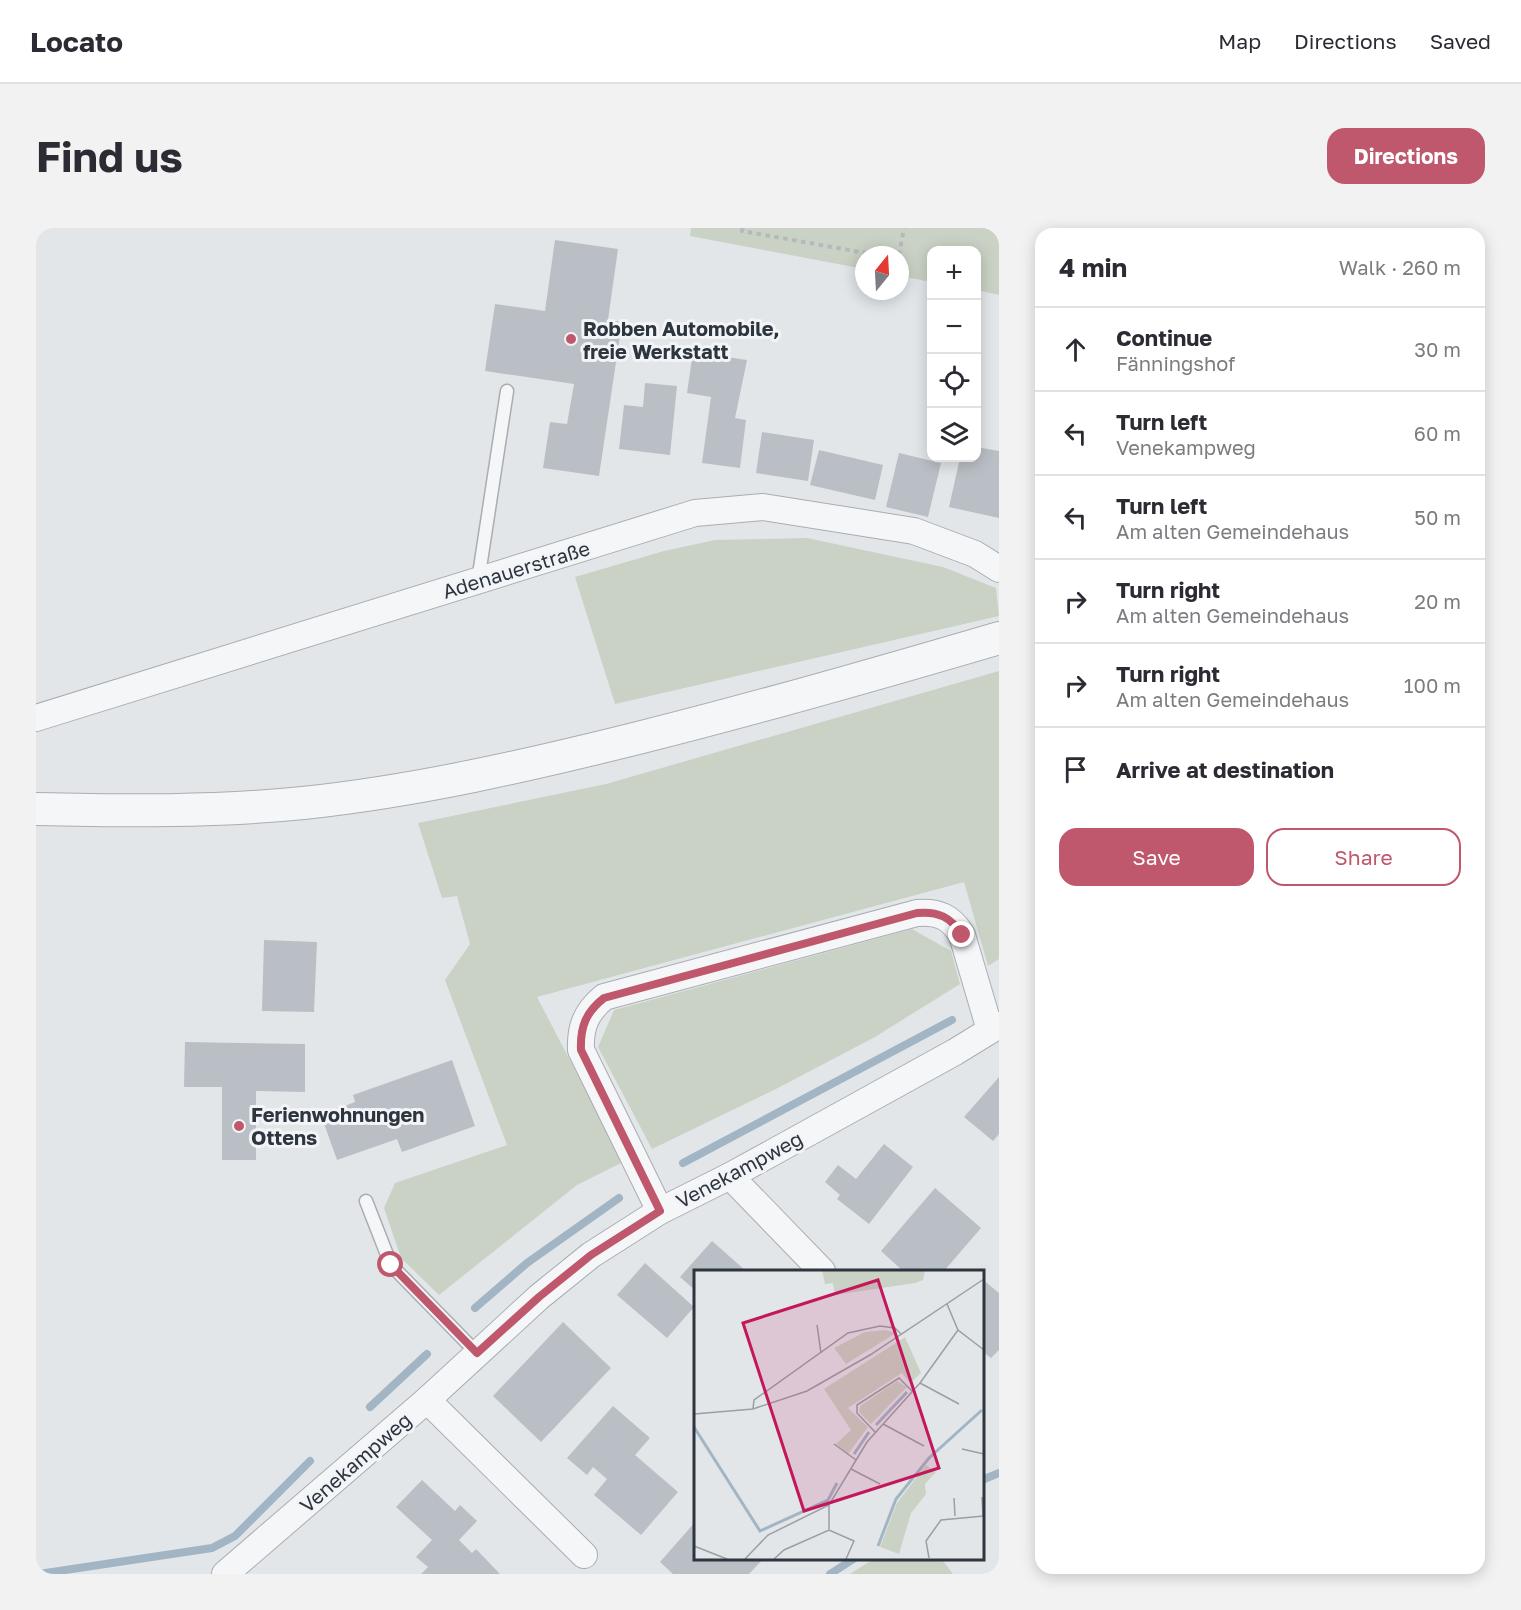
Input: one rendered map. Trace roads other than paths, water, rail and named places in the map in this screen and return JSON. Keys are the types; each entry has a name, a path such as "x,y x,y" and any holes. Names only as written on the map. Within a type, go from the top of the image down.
{"street":[{"name":"Adenauerstraße","path":"36,718 695,513 763,507 914,531 975,554 999,569"},
{"path":"36,809 204,811 304,802 433,784 540,762 786,700 999,638"},
{"path":"660,1211 581,1050 580,1035 584,1020 592,1007 604,998 917,913 931,912 944,915 955,923 962,935 994,1027"},
{"name":"Venekampweg","path":"225,1574 427,1400 539,1297 591,1255 660,1211 730,1176 955,1052 994,1027"},
{"path":"730,1176 821,1270"},
{"path":"427,1400 584,1555"}],"lane":[{"path":"478,581 507,391"},
{"path":"366,1201 391,1265 477,1353"}],"waterway":[{"path":"683,1163 952,1020"},
{"path":"475,1308 527,1263 619,1198"},
{"path":"370,1407 427,1354"},
{"path":"39,1574 212,1548 235,1536 310,1461"},
{"path":"984,1479 999,1473"},
{"path":"830,1574 853,1559"}],"place":[{"name":"Robben Automobile, freie Werkstatt","path":"571,339"},
{"name":"Ferienwohnungen Ottens","path":"239,1126"}]}
